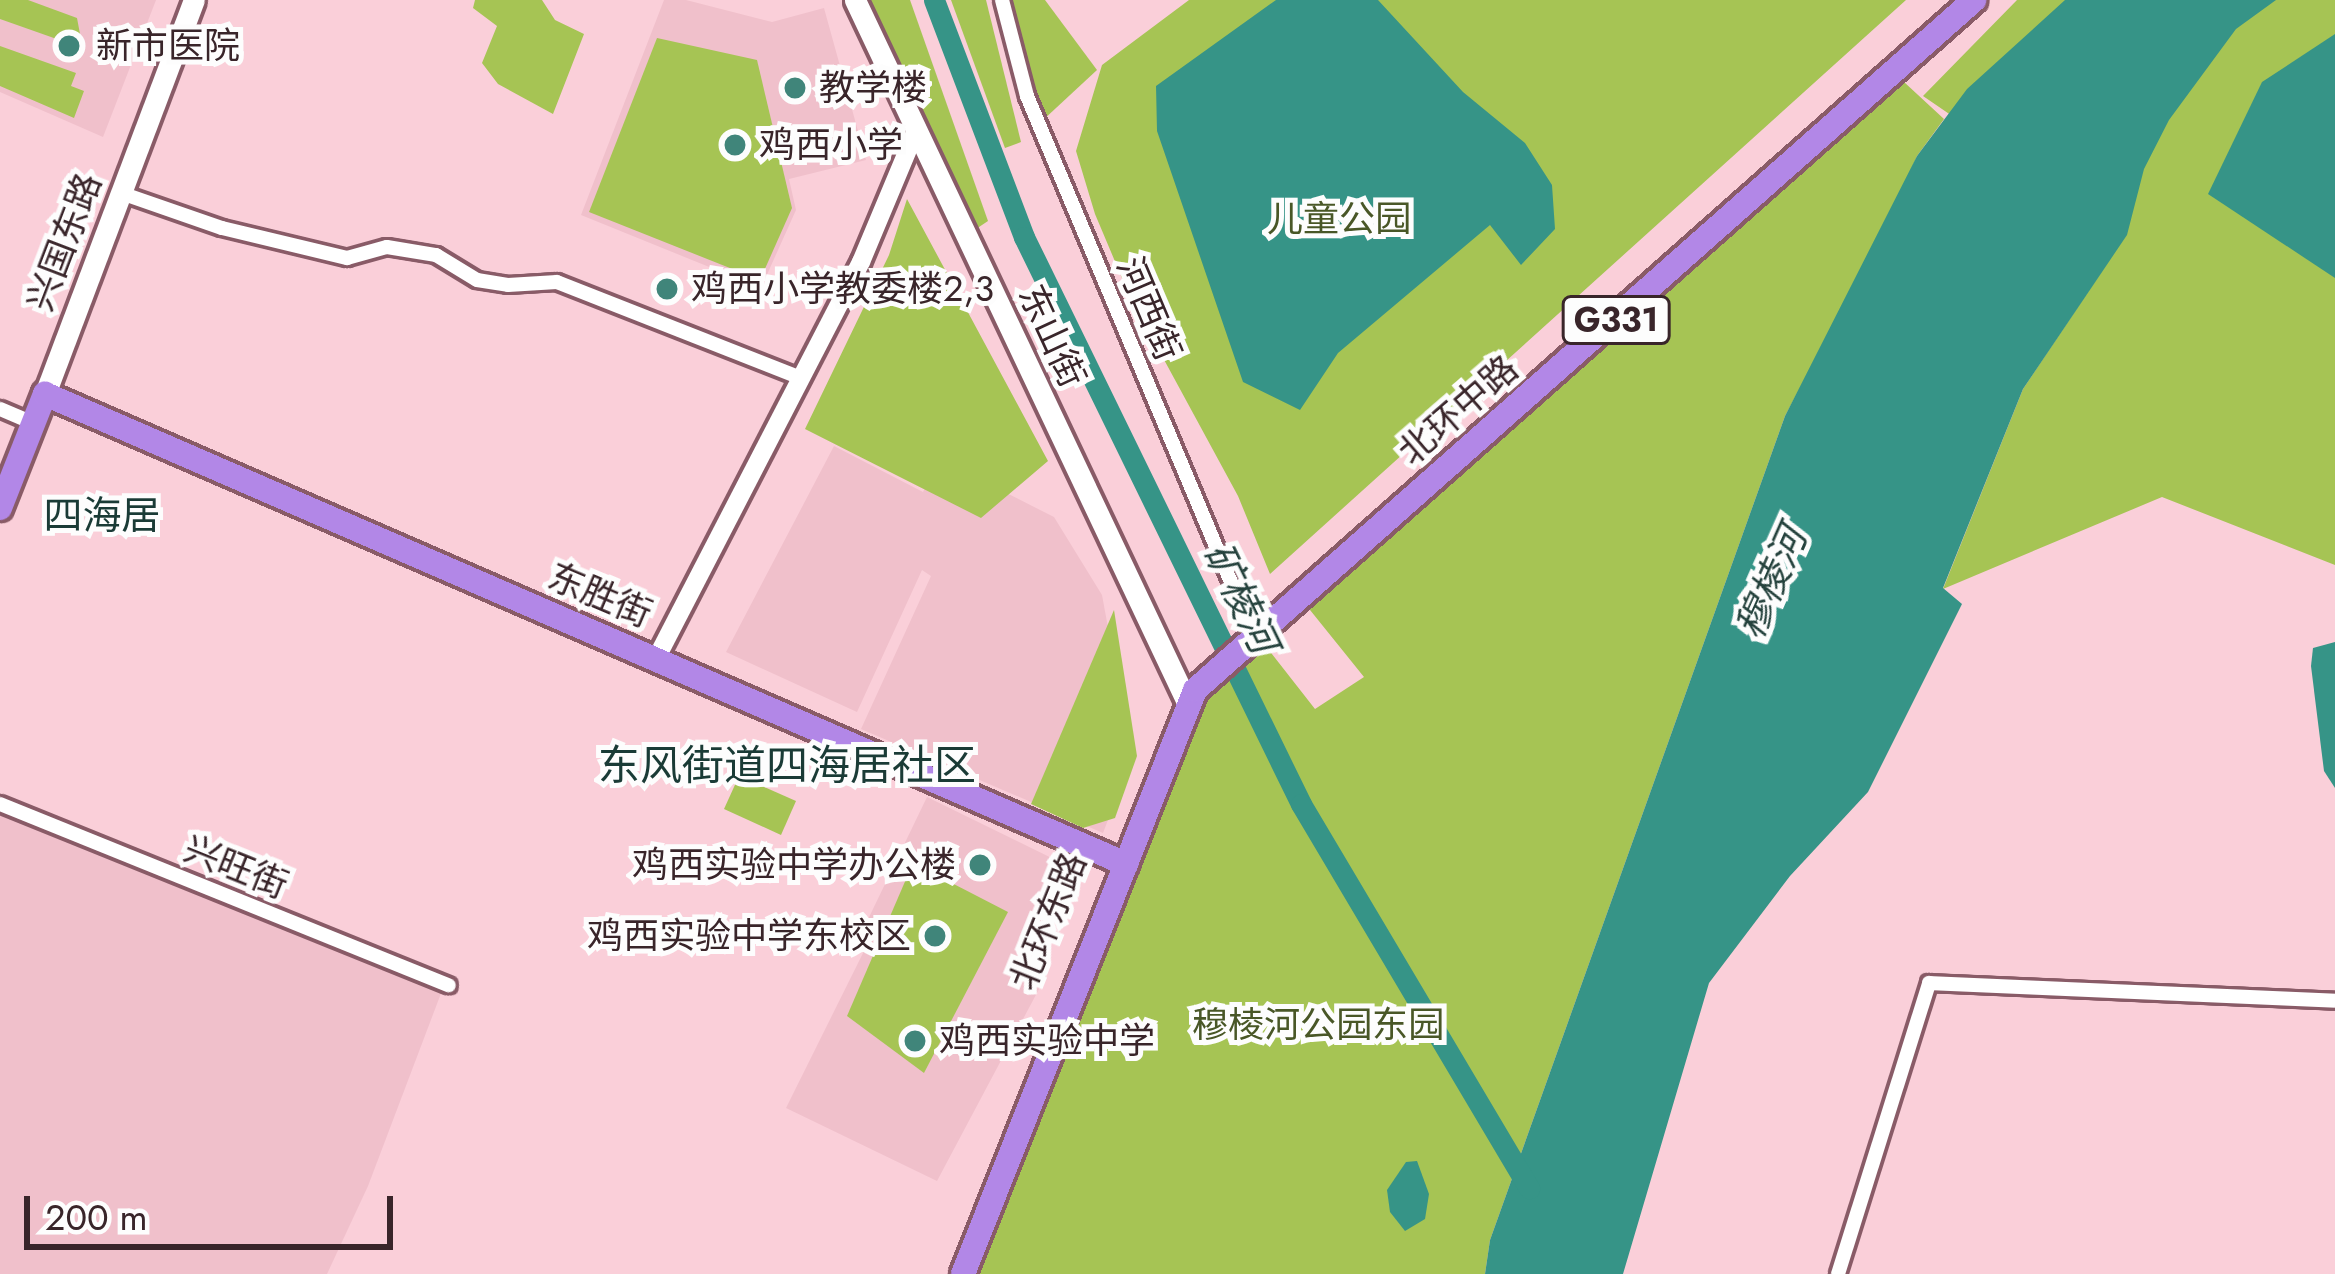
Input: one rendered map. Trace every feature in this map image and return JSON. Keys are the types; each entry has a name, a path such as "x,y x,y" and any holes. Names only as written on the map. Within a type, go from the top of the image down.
{"highway":[{"name":"北环中路","path":"1192,685 1957,0"},
{"name":"北环中路","path":"1252,631 1974,0"},
{"name":"兴国东路","path":"0,508 45,394"},
{"name":"东胜街","path":"45,394 1119,861"},
{"name":"北环东路","path":"946,1274 1192,685"},
{"name":"北环东路","path":"963,1274 1119,861"}],"main road":[{"name":"兴国东路","path":"45,394 194,0"},
{"name":"东山街","path":"855,0 1192,685"}],"street":[{"name":"河西街","path":"1002,0 1027,96 1252,631"},
{"path":"656,658 861,262 917,128"},
{"path":"121,194 222,229 347,258 387,247 436,255 477,280 508,285 557,282 801,378"},
{"path":"0,409 33,423"},
{"name":"兴旺街","path":"0,805 449,985"},
{"path":"1838,1274 1929,983 2335,1001"}],"shaded area":[{"name":"新市医院","path":"0,0 156,0 103,137 0,92"},
{"name":"鸡西小学","path":"664,0 686,0 772,22 824,8 866,160 789,179 796,210 761,288 581,215"},
{"path":"834,446 923,492 939,459 1054,517 1102,595 1132,757 1103,833 861,729 931,576 922,570 857,712 726,652"},
{"name":"鸡西实验中学","path":"927,797 1076,870 1026,961 1047,974 937,1181 786,1108 868,943 859,938"},
{"path":"0,814 443,988 368,1186 327,1274 0,1274"}],"green space":[{"path":"0,0 28,0 77,18 80,34 68,43 0,19"},
{"path":"475,0 542,0 555,20 584,34 553,114 498,84 482,63 497,26 473,8"},
{"path":"869,0 910,0 988,221 976,229"},
{"path":"951,0 986,0 1021,142 1005,148"},
{"path":"1007,0 1045,0 1097,70 1042,121 1029,92"},
{"name":"儿童公园","path":"1189,0 1906,0 1270,574 1238,496 1130,297 1095,214 1076,151 1102,65"},
{"path":"2017,0 2335,0 2335,565 2162,497 1943,589 2023,389 2126,235 1923,96"},
{"name":"鸡西小学","path":"657,38 757,60 792,208 760,280 589,212"},
{"path":"0,46 76,73 71,86 84,91 74,118 0,86"},
{"name":"穆棱河公园东园","path":"1904,82 1944,119 1917,156 1886,226 1785,416 1490,1240 1485,1274 967,1274 1193,703 1261,640 1315,709 1364,677 1306,605 1308,597"},
{"path":"907,199 1048,461 981,518 805,429 889,255"},
{"path":"1114,610 1137,756 1115,818 1083,828 1031,804"},
{"path":"739,776 796,801 781,835 724,809"},
{"path":"913,863 1008,912 924,1073 847,1016"}],"water":[{"path":"1276,0 1378,0 1463,92 1525,143 1552,185 1555,229 1521,265 1490,225 1338,353 1300,410 1243,382 1157,131 1156,86"},
{"name":"穆棱河","path":"2065,0 2276,0 2236,29 2169,120 2144,169 2127,235 2023,389 1943,588 1962,604 1868,792 1790,876 1709,983 1623,1274 1485,1274 1490,1240 1785,416 1917,156 1967,89"},
{"path":"2335,34 2335,278 2208,194 2262,82"},
{"path":"2335,642 2335,788 2324,771 2311,666 2313,648"},
{"path":"1417,1161 1429,1194 1425,1219 1405,1231 1390,1212 1387,1190 1406,1162"}],"waterway":[{"name":"矿棱河","path":"934,0 1024,237 1301,804 1529,1188"}],"place":[{"name":"新市医院","path":"69,46"},
{"name":"教学楼","path":"795,88"},
{"name":"鸡西小学","path":"735,145"},
{"name":"鸡西小学教委楼2,3","path":"667,289"},
{"name":"鸡西实验中学办公楼","path":"980,865"},
{"name":"鸡西实验中学东校区","path":"935,936"},
{"name":"鸡西实验中学","path":"915,1041"}],"district":[{"name":"四海居","path":"102,516"},
{"name":"东风街道四海居社区","path":"787,766"}]}
